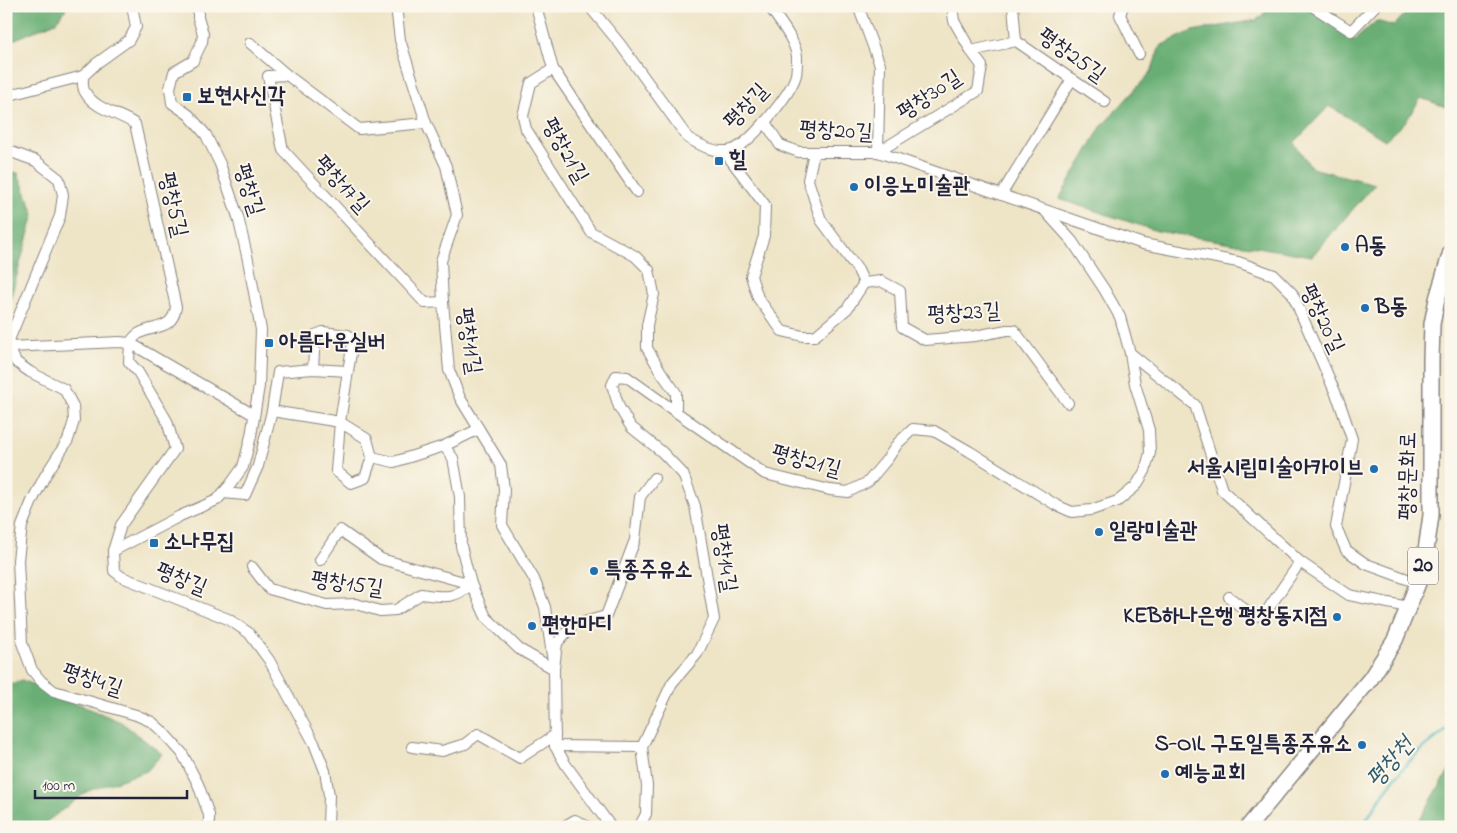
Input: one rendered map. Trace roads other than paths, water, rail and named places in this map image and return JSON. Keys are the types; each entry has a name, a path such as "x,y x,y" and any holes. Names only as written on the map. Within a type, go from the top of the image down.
{"main road":[{"name":"평창문화로","path":"1248,827 1371,678 1395,640 1418,583 1425,558 1432,505 1430,360 1432,324 1437,298 1451,252"}],"street":[{"path":"6,96 83,76 97,63 129,40 136,27 131,6"},
{"name":"평창길","path":"198,6 198,18 203,34 202,42 193,62 174,72 170,88 172,103 189,115 206,135 220,164 238,217 261,330 259,386 243,467 223,493 217,500 172,519 113,551 114,571 122,577 228,620 249,633 268,660 314,743 325,771 329,795 328,827"},
{"name":"평창11길","path":"396,6 400,40 426,123 446,166 457,215 441,261 449,370 460,398 501,465 504,489 502,525 537,586 544,607 554,670"},
{"path":"536,6 553,69 637,192"},
{"name":"평창길","path":"589,6 620,44 688,138 704,147 718,151 731,150 745,142 766,122 796,75 797,56 791,39 769,6"},
{"path":"858,6 880,65 878,152"},
{"name":"평창30길","path":"878,152 978,91 982,66 970,51 954,21 952,6"},
{"name":"평창25길","path":"1013,6 1016,41"},
{"name":"평창25길","path":"1123,6 1120,15 1139,54"},
{"path":"1312,6 1350,31 1375,6"},
{"name":"평창25길","path":"970,51 1016,41 1105,102"},
{"path":"250,43 358,129 426,123"},
{"name":"평창21길","path":"553,69 531,83 523,116 526,129 591,232 636,256 649,270 654,294 648,325 647,348 676,393 676,412 765,474 830,490 848,492 868,482 898,443 913,430 934,431 1056,506 1072,512 1091,510 1118,502 1136,486 1148,462 1150,430 1135,384 1130,353 1120,317 1072,241 1045,211"},
{"name":"평창17길","path":"288,75 268,76 282,150 425,303 443,302"},
{"name":"평창5길","path":"83,76 85,92 97,106 135,124 176,307 174,316 165,325 138,334 130,343"},
{"path":"1001,195 1072,79"},
{"name":"평창20길","path":"766,122 780,145 799,152 878,152 1143,244 1238,262 1274,275 1292,293 1339,401 1352,439 1336,527 1346,550 1366,564 1418,583"},
{"path":"6,150 36,161 59,179 63,195 60,216 9,340 9,347 130,343 254,414"},
{"path":"724,151 765,205 764,236 751,276 758,298 782,331 804,336 815,336 846,309 864,283 858,270 821,220 808,180 814,152"},
{"name":"평창23길","path":"864,283 881,281 900,291 902,327 925,340 1014,330 1068,403"},
{"path":"272,411 340,422 367,440 372,457 365,478 351,483 336,471 340,422 352,342 348,335 323,332 315,335 313,370"},
{"path":"113,551 121,525 174,449 167,421 138,372 129,362 130,343"},
{"name":"평창4길","path":"9,347 16,362 30,372 64,389 73,406 74,421 68,440 45,476 22,526 18,560 22,642 32,670 41,681 54,691 136,715 152,722 182,753 198,784 209,815 209,827"},
{"path":"1130,353 1195,405 1222,490 1300,562 1349,595 1408,607"},
{"path":"223,493 245,495 258,466 272,411 278,372 313,370 348,372"},
{"name":"평창14길","path":"642,747 672,683 697,654 714,618 695,506 683,474 662,452 631,427 620,407 612,385 616,376 627,377 676,412"},
{"path":"372,457 394,462 444,446 479,429"},
{"path":"444,446 454,458 460,497 461,546 471,584 486,617 519,649 554,670"},
{"name":"평창11길","path":"611,827 566,766 556,746 554,670 557,643 573,625 606,616 635,540 640,497 654,478"},
{"name":"평창15길","path":"252,567 268,589 327,604 356,604 380,611 396,610 421,594 445,598 463,592 471,584 381,559 340,530 320,560"},
{"path":"1229,597 1253,616 1264,615 1300,562"},
{"path":"412,748 442,751 465,744 478,734 520,758 555,735"},
{"path":"556,746 642,747 647,786 646,814 639,827"},
{"path":"563,827 576,820 588,827"}],"waterway":[{"name":"평창천","path":"1362,827 1394,779 1422,749 1451,726"}],"place":[{"name":"보현사신각","path":"187,97"},
{"name":"힐","path":"719,161"},
{"name":"이응노미술관","path":"854,187"},
{"name":"A동","path":"1345,247"},
{"name":"B동","path":"1365,308"},
{"name":"아름다운실버","path":"269,343"},
{"name":"서울시립미술아카이브","path":"1374,469"},
{"name":"일랑미술관","path":"1099,532"},
{"name":"소나무집","path":"154,543"},
{"name":"특종주유소","path":"594,571"},
{"name":"KEB하나은행 평창동지점","path":"1337,617"},
{"name":"편한마디","path":"532,626"},
{"name":"S-OIL 구도일특종주유소","path":"1362,745"},
{"name":"예능교회","path":"1165,774"}]}
